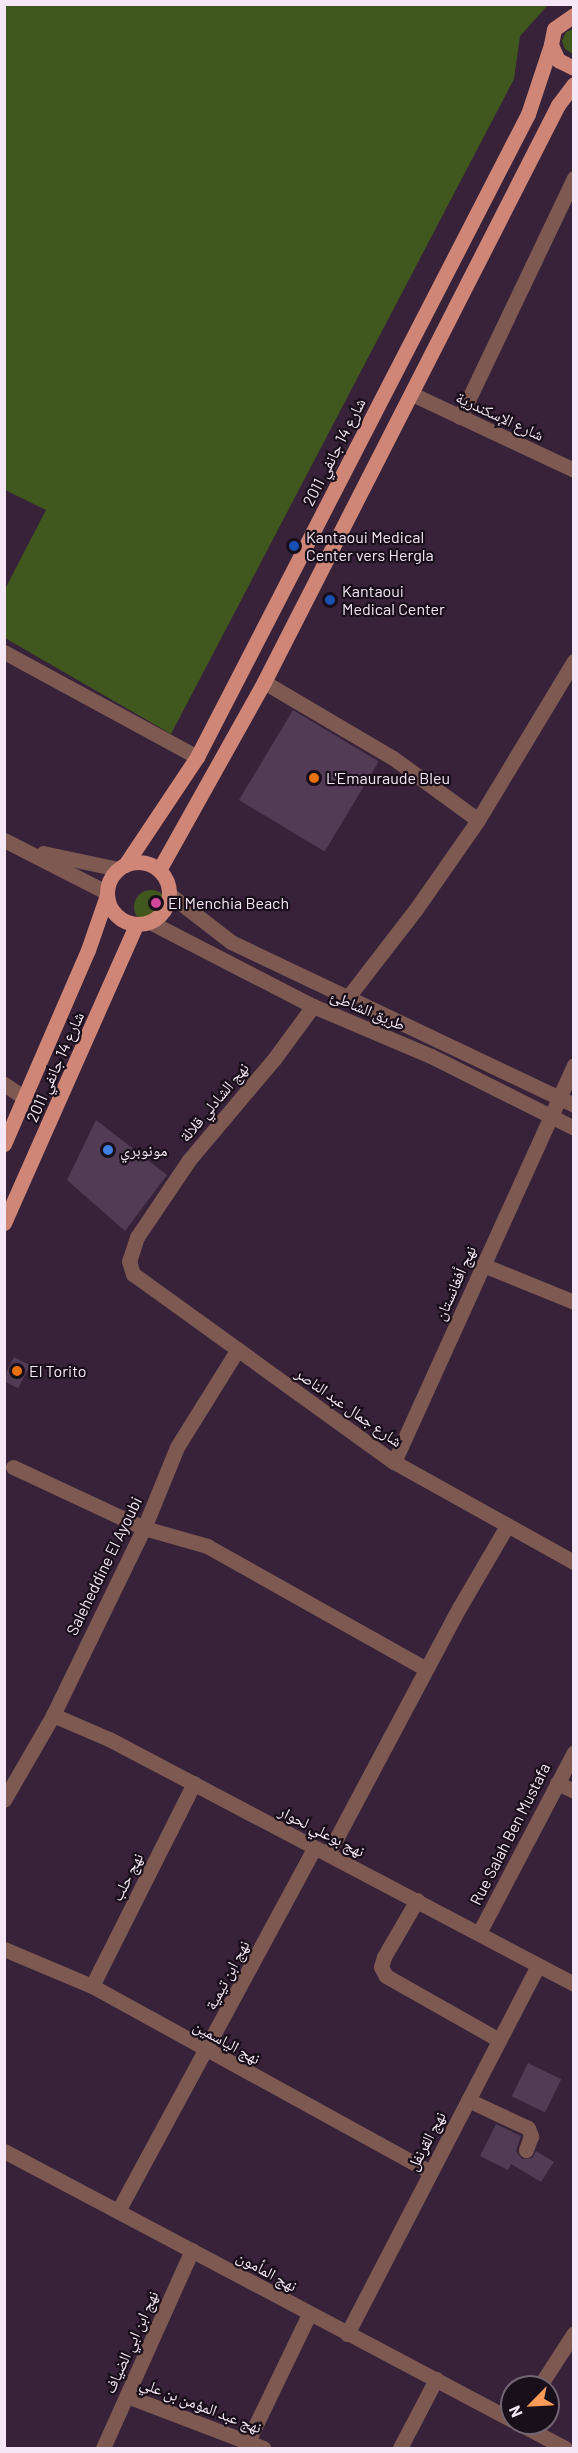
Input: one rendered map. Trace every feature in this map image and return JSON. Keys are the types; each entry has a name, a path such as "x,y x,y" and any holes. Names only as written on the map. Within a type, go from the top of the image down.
{"main road":[{"path":"566,19 573,5"},
{"name":"شارع 14 جانفي 2011","path":"121,867 197,757 528,114 550,45 566,19"},
{"path":"550,45 558,60 573,68"},
{"path":"159,870 264,682 558,105 573,84"},
{"path":"137,862 159,870 169,894 160,916 143,924 119,919 106,894 121,867 137,862"},
{"name":"شارع 14 جانفي 2011","path":"4,1144 88,950 106,894"},
{"name":"شارع 14 جانفي 2011","path":"4,1223 143,924"}],"street":[{"path":"460,417 573,178"},
{"name":"شارع الإسكندرية","path":"412,394 573,470"},
{"path":"4,652 197,757"},
{"path":"348,997 478,820 567,690 573,661"},
{"path":"264,682 393,758 478,820"},
{"path":"4,840 26,849 106,894"},
{"path":"26,849 121,867"},
{"name":"طريق الشاطئ","path":"169,894 231,942 573,1105"},
{"name":"طريق الشاطئ","path":"143,924 313,1006 431,1056 549,1118 573,1128"},
{"name":"نهج الشادلي قلالة","path":"130,1255 136,1237 189,1160 274,1059 313,1006"},
{"name":"نهج أفغانستان","path":"394,1462 573,1065"},
{"path":"4,1084 25,1098"},
{"name":"شارع جمال عبد الناصر","path":"130,1255 130,1269 139,1280 394,1462 434,1481 507,1526 573,1562"},
{"path":"483,1265 573,1302"},
{"name":"Saleheddine El Ayoubi","path":"4,1800 53,1715 144,1528 177,1447 238,1349"},
{"path":"13,1467 144,1528 207,1546 426,1669"},
{"name":"نهج ابن تيمية","path":"118,2211 507,1526"},
{"name":"نهج بوعلي لحوار","path":"53,1715 194,1783 573,1984"},
{"name":"Rue Salah Ben Mustafa","path":"479,1933 573,1752"},
{"name":"نهج حلب","path":"92,1986 194,1783"},
{"path":"557,1784 573,1791"},
{"path":"417,1900 384,1957 381,1967 386,1976 499,2040"},
{"name":"نهج الياسمين","path":"4,1949 92,1986 207,2052 430,2172"},
{"name":"نهج القرنفل","path":"347,2334 538,1966"},
{"path":"468,2100 528,2128 531,2136 526,2150"},
{"name":"نهج المأمون","path":"4,2151 500,2414"},
{"name":"نهج ابن ابي الضياف","path":"104,2448 192,2250"},
{"path":"248,2441 309,2314"},
{"path":"547,2375 573,2333"},
{"path":"400,2448 435,2379"},
{"name":"نهج عبد المؤمن بن علي","path":"127,2396 263,2448"},
{"path":"541,2435 565,2448"}],"green space":[{"path":"5,4 548,5 520,36 514,79 171,734 5,638 5,589 46,510 5,490"},
{"path":"574,29 573,54 565,49 562,41 566,32"},
{"path":"151,890 163,895 168,907 163,919 151,924 139,919 134,907 139,895"}],"building":[{"name":"L'Emauraude Bleu","path":"293,710 379,762 325,852 239,800"},
{"name":"مونوبري","path":"96,1120 167,1175 125,1231 67,1180"},
{"name":"El Torito","path":"14,1357 30,1365 18,1388 4,1381"},
{"path":"528,2063 561,2079 545,2112 512,2096"},
{"path":"496,2124 521,2136 516,2151 522,2159 532,2158 536,2151 554,2162 541,2182 511,2164 508,2170 480,2156"}],"place":[{"name":"Kantaoui Medical Center vers Hergla","path":"294,546"},
{"name":"Kantaoui Medical Center","path":"330,600"},
{"name":"L'Emauraude Bleu","path":"314,778"},
{"name":"El Menchia Beach","path":"156,903"},
{"name":"مونوبري","path":"108,1150"},
{"name":"El Torito","path":"17,1371"}]}
